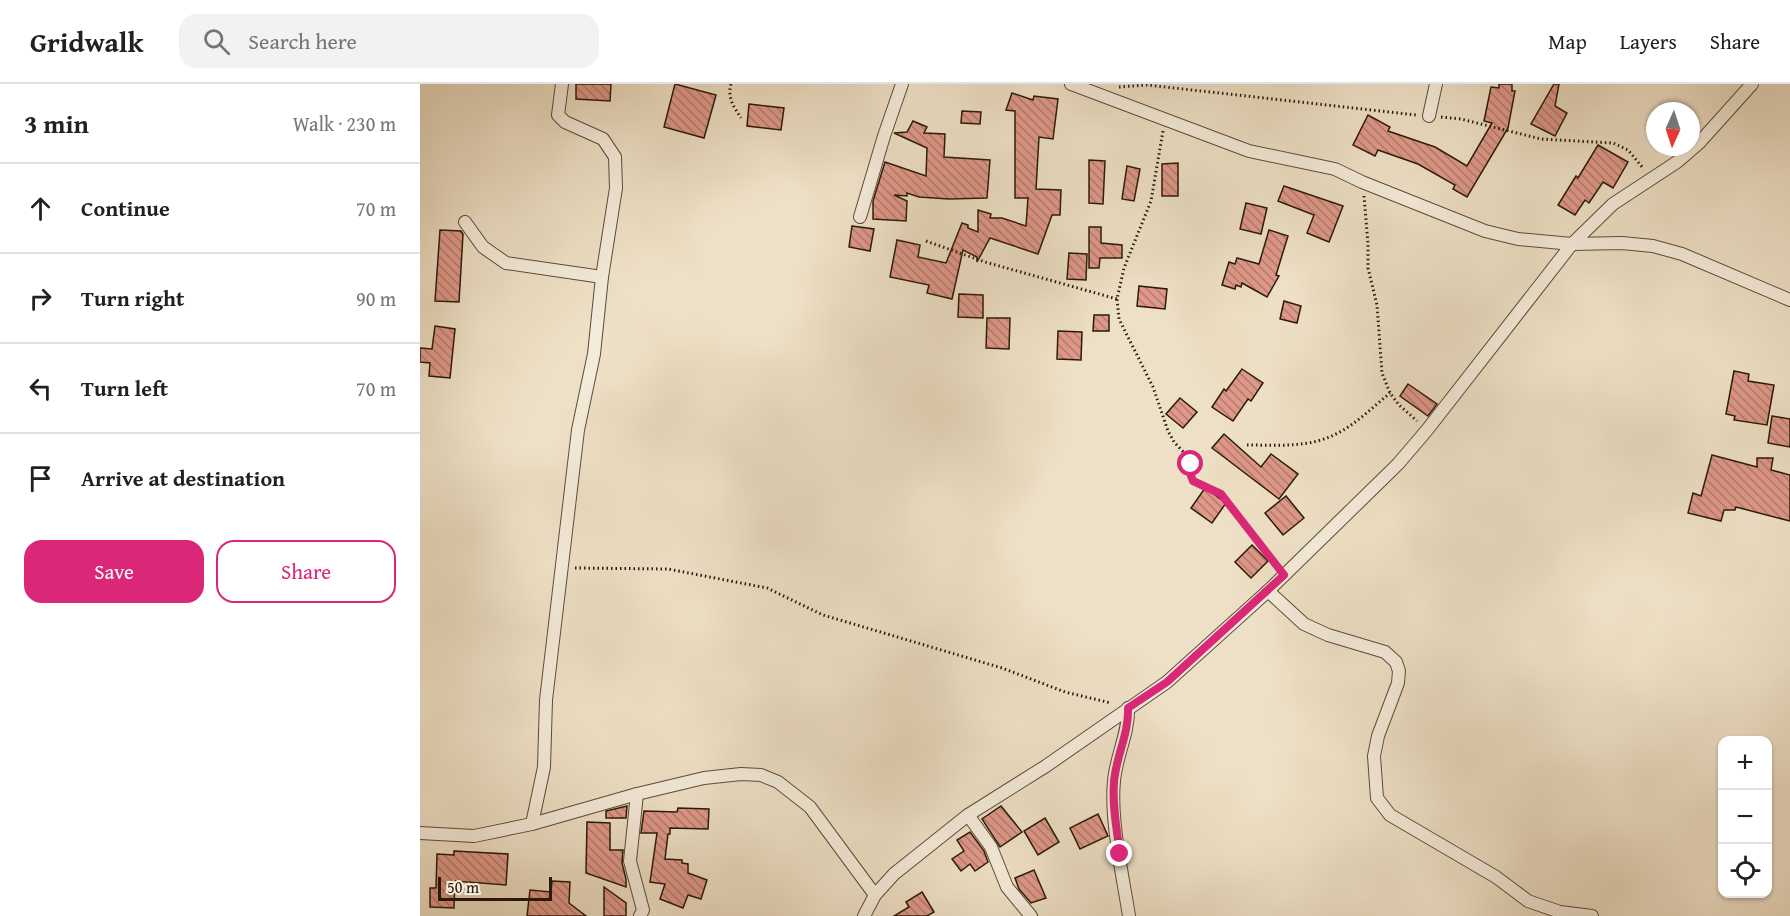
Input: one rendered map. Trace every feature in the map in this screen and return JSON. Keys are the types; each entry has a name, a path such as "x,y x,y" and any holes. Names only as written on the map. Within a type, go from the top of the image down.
{"street":[{"path":"532,824 544,767 546,700 578,430 594,354 616,188 615,157 603,139 565,122 558,115 562,84"},
{"path":"860,217 902,84"},
{"path":"1071,84 1248,151 1335,169 1485,231 1518,239 1572,244 1622,243 1653,246 1682,254 1790,300"},
{"path":"1429,116 1436,84"},
{"path":"864,916 875,895 894,874 968,815 1046,766 1167,682 1268,591 1398,464 1572,244 1613,204 1650,180 1699,143 1752,84"},
{"path":"465,222 483,247 506,263 603,276"},
{"path":"1268,591 1304,624 1328,635 1385,652 1396,662 1399,671 1398,682 1378,736 1374,756 1377,798 1390,815 1496,877 1528,901 1560,912 1592,916"},
{"path":"1128,708 1129,721 1116,764 1114,783 1115,816 1129,916"},
{"path":"420,832 474,836 532,824 637,794 704,778 741,774 761,775 778,782 810,807 875,895"},
{"path":"637,794 630,861 642,910 640,916"},
{"path":"968,815 991,847 1007,887 1031,916"}],"path":[{"path":"731,84 731,101 741,118"},
{"path":"1117,87 1148,85 1461,119 1542,139 1613,143 1628,150 1638,160 1650,180"},
{"path":"1165,120 1150,201 1124,268 1117,299 1119,319 1153,387 1168,431 1174,442 1190,459 1190,473 1193,481 1221,494 1284,575"},
{"path":"1362,182 1368,268 1377,305 1382,374 1390,393 1399,405 1427,430"},
{"path":"926,241 985,262 1117,299"},
{"path":"1246,445 1300,444 1320,441 1350,425 1390,393"},
{"path":"561,567 668,569 767,588 823,615 1002,668 1065,692 1128,708"}],"building":[{"path":"576,84 611,84 610,101 576,99"},
{"path":"675,84 716,95 704,138 664,127"},
{"path":"1499,84 1512,84 1512,91 1515,91 1508,128 1467,197 1453,189 1455,185 1418,164 1378,150 1375,156 1353,145 1368,115 1390,127 1388,131 1435,147 1467,166 1492,123 1484,121 1491,87 1499,88"},
{"path":"1554,84 1559,84 1555,106 1567,113 1555,136 1531,124"},
{"path":"1012,93 1033,100 1034,96 1058,99 1053,139 1039,137 1036,189 1061,190 1060,215 1052,215 1038,254 990,238 977,262 977,257 963,250 952,299 927,293 929,285 890,277 897,240 920,245 918,257 946,263 962,223 978,232 978,210 991,214 990,218 1002,218 1026,226 1028,198 1015,198 1015,111 1006,110"},
{"path":"749,104 784,108 781,130 747,126"},
{"path":"962,111 981,112 980,124 961,123"},
{"path":"913,121 927,127 924,133 945,134 944,157 990,160 987,198 949,199 919,197 907,193 907,196 894,195 907,201 906,221 873,219 873,201 885,162 926,176 927,148 894,133 907,132"},
{"path":"1598,145 1628,162 1613,188 1603,182 1589,203 1585,200 1575,215 1558,205"},
{"path":"1089,160 1105,161 1103,204 1089,203"},
{"path":"1178,163 1178,196 1162,196 1162,164"},
{"path":"1127,166 1140,169 1134,201 1122,199"},
{"path":"1284,186 1343,206 1329,242 1307,233 1314,215 1278,201"},
{"path":"1246,203 1267,208 1261,234 1240,229"},
{"path":"852,226 874,229 870,251 849,247"},
{"path":"1089,227 1101,227 1101,243 1122,245 1122,258 1100,258 1099,268 1089,268"},
{"path":"440,230 461,231 463,234 459,302 435,301"},
{"path":"1269,230 1288,236 1276,275 1279,276 1267,297 1242,283 1241,287 1236,285 1235,289 1222,285 1229,262 1235,264 1237,258 1259,264"},
{"path":"1069,253 1087,254 1086,280 1067,279"},
{"path":"1139,286 1167,289 1165,309 1137,306"},
{"path":"959,294 983,295 983,318 958,317"},
{"path":"1284,301 1301,306 1297,323 1280,319"},
{"path":"1094,315 1109,315 1109,331 1093,331"},
{"path":"987,318 1010,318 1009,349 986,348"},
{"path":"435,326 455,329 450,378 429,376 430,363 420,362 420,348 432,349"},
{"path":"1058,331 1082,332 1081,360 1057,359"},
{"path":"1242,369 1263,383 1251,401 1248,399 1233,421 1212,407"},
{"path":"1734,371 1749,374 1748,381 1774,385 1767,425 1734,420 1735,416 1726,414"},
{"path":"1408,384 1437,404 1428,416 1400,396"},
{"path":"1180,398 1197,412 1183,428 1166,414"},
{"path":"1772,416 1790,419 1790,447 1768,443"},
{"path":"1224,434 1261,467 1271,454 1298,474 1279,499 1212,448"},
{"path":"1712,455 1757,467 1757,458 1773,458 1771,470 1790,475 1790,521 1736,507 1735,510 1724,510 1721,521 1688,513 1693,493 1701,496"},
{"path":"1205,488 1226,503 1212,523 1191,508"},
{"path":"1286,496 1304,518 1283,535 1265,513"},
{"path":"1252,545 1268,561 1251,578 1235,562"},
{"path":"627,806 626,818 606,818 606,811"},
{"path":"1001,806 1022,832 1000,847 982,819"},
{"path":"678,808 709,809 708,829 670,828 670,834 668,834 665,859 682,860 682,863 688,864 688,873 707,880 701,899 688,895 683,908 660,899 665,884 650,882 657,833 641,833 644,811 677,812"},
{"path":"1098,814 1108,836 1080,849 1070,828"},
{"path":"1045,818 1059,842 1038,855 1024,831"},
{"path":"587,822 610,823 610,850 623,850 622,863 626,887 586,873"},
{"path":"970,832 984,851 988,862 975,871 970,864 961,871 952,859 964,851 957,840"},
{"path":"454,851 508,854 506,885 455,881 454,908 430,907 430,888 436,888 437,854 454,855"},
{"path":"1034,870 1046,898 1031,903 1019,889 1015,878"},
{"path":"552,881 570,882 569,903 586,916 527,916 530,890 551,892"},
{"path":"604,887 626,903 626,916 604,916"},
{"path":"922,892 934,912 927,916 894,916 909,907 906,902"}],"route":[{"path":"1120,854 1114,783 1116,764 1129,721 1128,708 1167,682 1284,575 1221,494 1193,481 1190,473 1191,464"}]}
